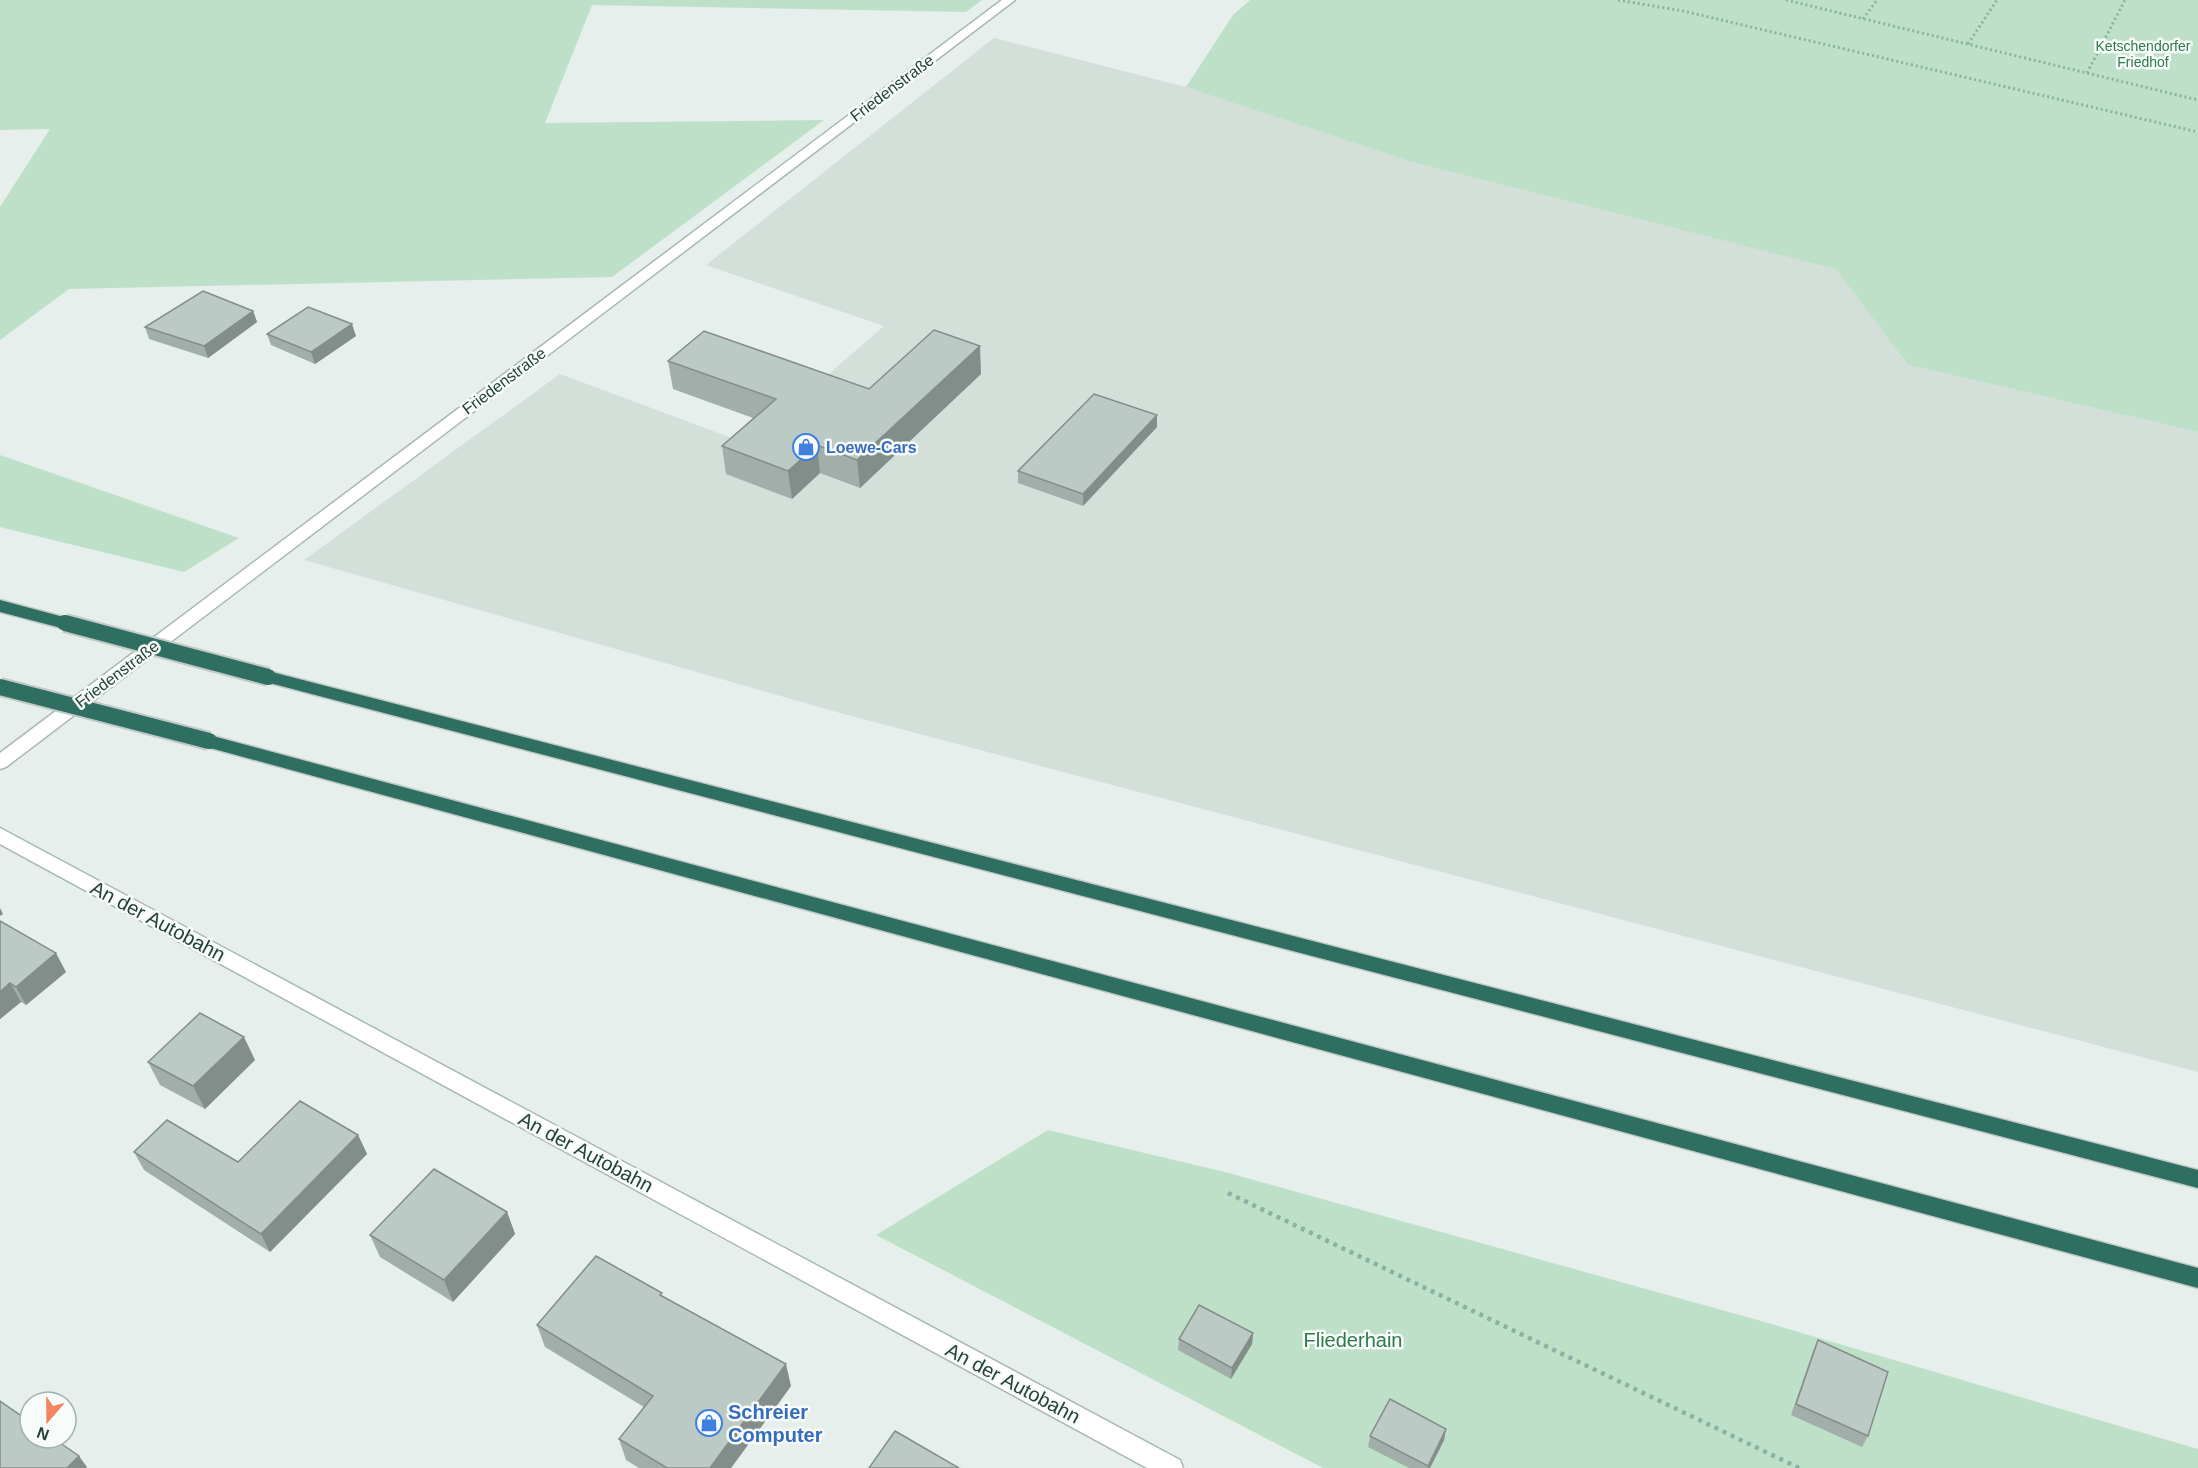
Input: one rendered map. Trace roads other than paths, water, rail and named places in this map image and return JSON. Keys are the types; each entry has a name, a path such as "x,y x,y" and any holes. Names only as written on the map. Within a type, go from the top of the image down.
{"highway":[{"path":"0,606 2198,1179"},
{"path":"0,687 209,741 2198,1278"}],"street":[{"name":"Friedenstraße","path":"0,762 1009,0"},
{"name":"An der Autobahn","path":"0,836 1171,1468"}],"place":[{"name":"Loewe-Cars","path":"806,447"},
{"name":"Schreier Computer","path":"709,1423"}],"park label":[{"name":"Ketschendorfer Friedhof","path":"2143,54"},
{"name":"Fliederhain","path":"1353,1340"}]}
